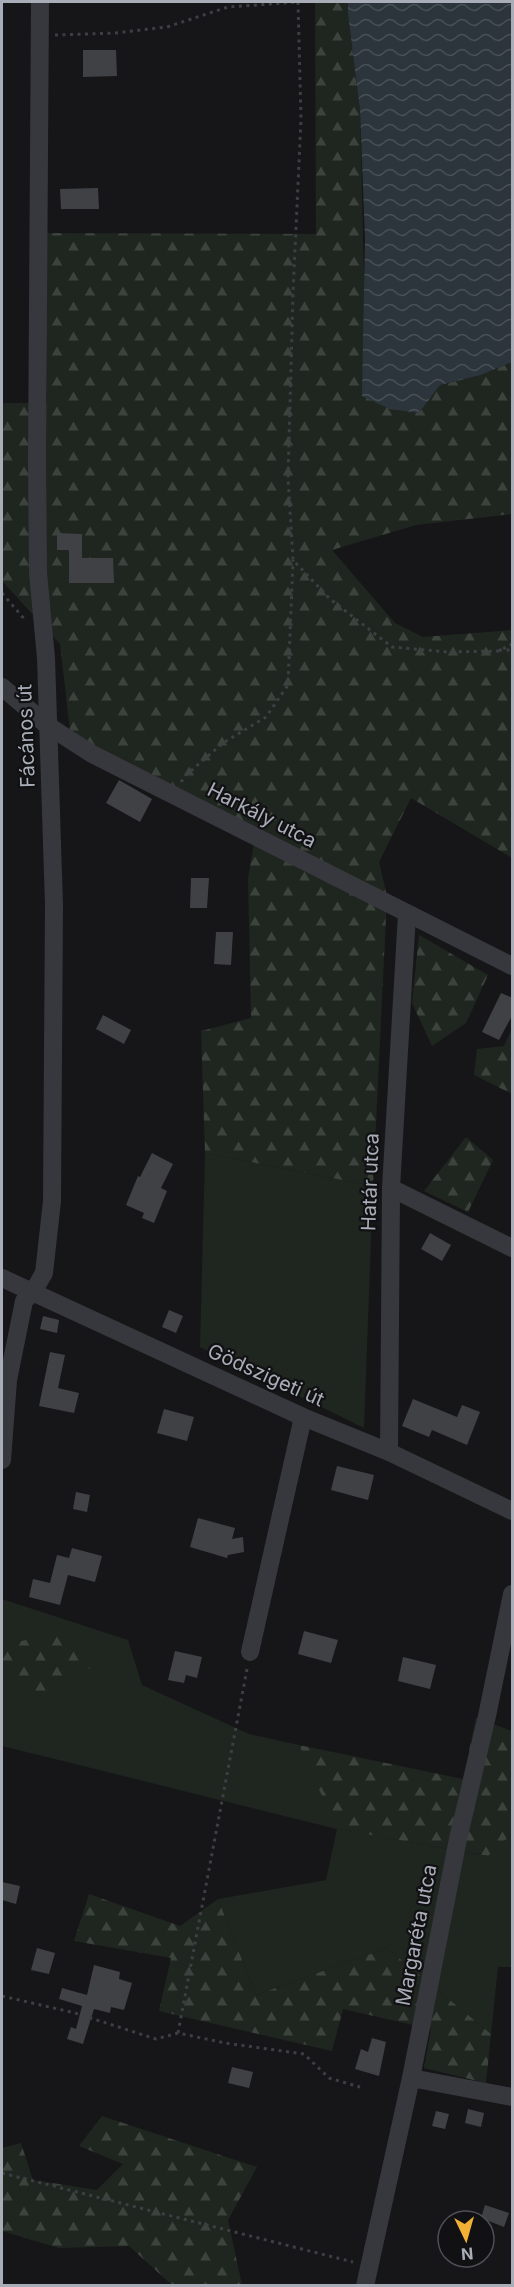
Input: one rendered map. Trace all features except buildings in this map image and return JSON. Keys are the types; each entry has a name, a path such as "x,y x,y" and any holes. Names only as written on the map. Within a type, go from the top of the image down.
{"street":[{"name":"Fácános út","path":"2,1460 5,1387 24,1301 33,1292 44,1273 52,1202 54,905 45,642 38,573 39,2"},
{"name":"Harkály utca","path":"2,687 47,725 92,754 513,966"},
{"name":"Határ utca","path":"388,1452 391,1188 407,914"},
{"path":"391,1188 513,1248"},
{"name":"Gödszigeti út","path":"2,1278 303,1417 388,1452 513,1511"},
{"path":"250,1652 303,1417"},
{"name":"Margaréta utca","path":"365,2286 411,2078 458,1839 513,1594"},
{"path":"411,2078 513,2097"}],"path":[{"path":"39,41 58,34 115,33 167,27 228,7 298,2 301,119 288,478 293,560 288,685 266,717 223,743 186,775 172,795"},
{"path":"293,560 330,599 392,646 448,652 513,650"},
{"path":"2,593 45,642"},
{"path":"499,651 513,644"},
{"path":"178,2033 250,1652"},
{"path":"2,1996 75,2013 156,2039 178,2033 225,2043 304,2054 330,2078 360,2087"},
{"path":"2,2174 370,2266"}],"green space":[{"path":"315,2 348,2 360,110 364,280 419,413 440,385 481,375 512,362 512,514 416,525 332,550 395,623 423,637 512,630 512,858 411,798 379,862 387,896 373,1186 205,1153 201,1031 251,1018 248,879 254,842 72,748 60,644 2,581 2,403 47,403 45,233 316,234"},
{"path":"419,935 488,975 466,1023 432,1046 412,1003"},
{"path":"512,1029 512,1094 474,1075 477,1049 504,1046"},
{"path":"466,1137 493,1160 468,1212 424,1191"},
{"path":"205,1153 373,1186 364,1428 200,1347"},
{"path":"2,1599 128,1640 142,1685 249,1734 299,1745 338,1829 487,1856 512,1834 512,1967 498,1967 491,2034 387,1948 256,1995 218,1899 326,1880 337,1829 2,1746"},
{"path":"67,1629 97,1662 52,1700 2,1677 3,1646"},
{"path":"476,1718 512,1731 512,1834 488,1856 337,1829 299,1745 463,1779"},
{"path":"89,1894 180,1926 218,1899 256,1995 387,1948 491,2034 486,2083 424,2068 431,2029 343,2009 332,2051 159,2011 171,1958 74,1941"},
{"path":"102,2116 257,2167 228,2220 242,2285 172,2285 129,2246 59,2248 2,2231 2,2148 21,2143 33,2180 97,2190 123,2164 79,2146"}],"water":[{"path":"348,2 512,2 512,362 481,375 440,385 419,413 390,409 362,396 365,239 360,110"}]}
